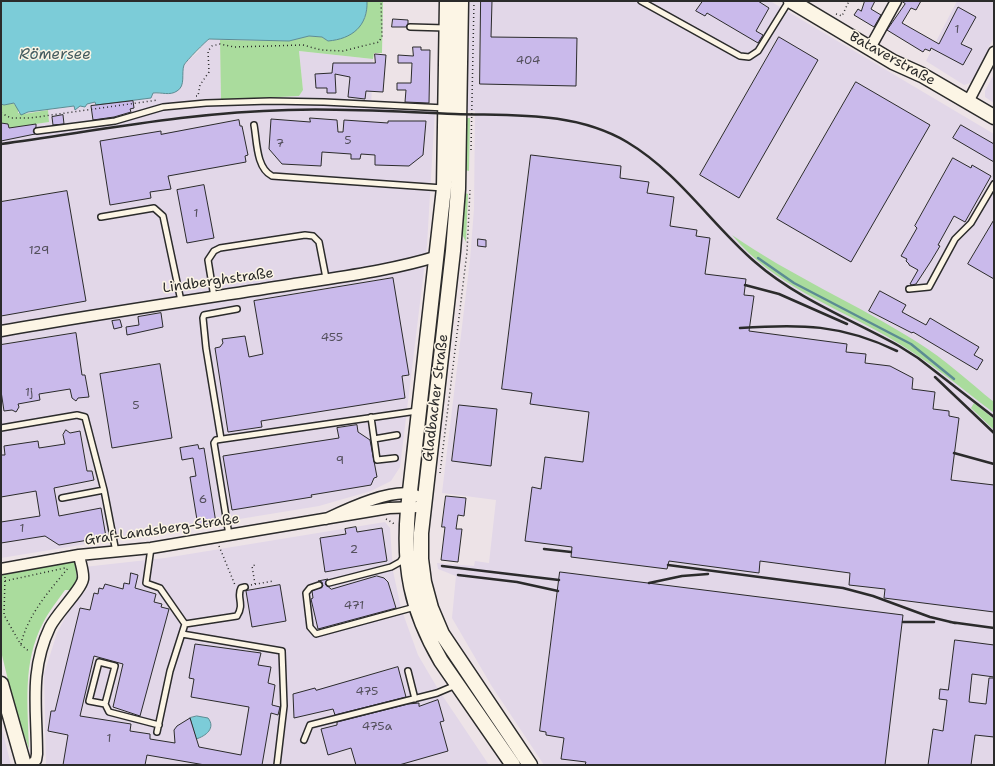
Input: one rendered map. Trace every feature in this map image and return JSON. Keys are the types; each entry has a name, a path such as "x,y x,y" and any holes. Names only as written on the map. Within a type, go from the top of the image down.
{"main road":[{"name":"Gladbacher Straße","path":"447,1 444,188 438,256 408,509 406,552 410,589 415,607 430,644 513,765"},
{"name":"Gladbacher Straße","path":"461,1 460,149 453,251 424,502 421,533 421,559 424,582 431,608 442,634 530,765"},
{"name":"Bataverstraße","path":"790,1 870,48 994,117"},
{"path":"438,256 453,251"},
{"path":"1,684 24,765"}],"street":[{"path":"870,48 896,1"},
{"path":"968,102 994,52"},
{"name":"Lindberghstraße","path":"1,331 420,262 438,256"},
{"path":"410,494 418,496 424,502"},
{"name":"Graf-Landsberg-Straße","path":"326,519 359,503 391,495 410,494"},
{"name":"Graf-Landsberg-Straße","path":"3,569 80,560 116,552 151,548 390,508 408,509 418,507 424,502"},
{"path":"31,765 36,760 37,754 34,693 38,658 54,620 81,585 83,575 80,560"}],"lane":[{"path":"641,1 740,56 749,56 758,51 790,1"},
{"path":"410,27 447,28"},
{"path":"37,131 115,121 163,107 206,103 270,101 446,108"},
{"path":"254,125 261,164 265,173 272,176 444,188"},
{"path":"908,289 929,287 955,239 970,223 994,184"},
{"path":"101,217 154,208 159,211 162,216 180,301"},
{"path":"214,297 208,260 214,251 220,248 305,235 313,236 319,242 326,278"},
{"path":"221,439 202,318 204,315 237,310"},
{"path":"229,535 214,443 216,440 420,410"},
{"path":"1,428 77,415 85,417 104,490 116,552"},
{"path":"371,417 377,460 395,458"},
{"path":"374,439 397,435"},
{"path":"62,498 104,490"},
{"path":"151,548 146,583 160,588 185,624"},
{"path":"329,583 391,567 400,562 406,552"},
{"path":"185,624 237,616 242,609 239,591 245,586"},
{"path":"319,586 308,590 310,627 312,632 320,634 415,607"},
{"path":"310,627 312,623 316,621"},
{"path":"157,732 170,671 185,624"},
{"path":"182,634 282,651 284,706 277,765"},
{"path":"105,704 89,701 99,662 115,666 105,704 109,712 159,725"},
{"path":"408,671 415,699"},
{"path":"304,740 310,725 415,699 457,685"}],"path":[{"path":"190,97 198,96 200,85 206,78 208,72 208,51 212,46 220,44 234,47 303,45 321,50 343,51 379,42 382,36 381,1"},
{"path":"831,25 837,14 842,16 849,1"},
{"path":"1,113 11,118 30,118 158,100"},
{"path":"219,550 239,591"},
{"path":"21,645 26,628 38,606 69,567 80,560"},
{"path":"255,565 252,566 255,584"},
{"path":"5,581 69,567"},
{"path":"3,569 5,581 4,615 21,645 38,658"},
{"path":"245,586 273,581"}],"shaded area":[{"path":"466,1 770,1 994,134 994,765 544,765 491,685 452,618 456,576 438,569 437,563 474,566 475,561 489,563 496,500 442,493 470,260 474,209 475,111 466,111"},
{"path":"957,1 994,1 994,37 974,77 970,83 964,85 926,61"},
{"path":"209,39 220,40 221,100 299,96 303,90 299,51 373,59 371,108 435,110 427,245 400,467 391,481 371,491 319,506 1,558 1,123 8,124 9,128 49,122 48,110 75,106 75,109 80,106 85,107 87,104 95,102 96,105 151,98 153,93 170,94 182,74 183,67 187,61 198,52 204,42"},
{"path":"994,74 994,103 985,97 985,91"},
{"path":"385,522 390,528 393,571 401,608 418,655 438,689 489,765 46,765 44,674 57,633 68,612 87,589 84,567 165,558"},
{"path":"1,725 11,765 1,765"}],"green space":[{"path":"367,1 383,1 382,53 374,53 373,59 299,51 303,90 299,96 221,100 220,40 289,41 309,36 322,37 328,41 350,32 361,24 367,11"},
{"path":"13,103 18,108 18,113 24,114 48,110 49,122 9,128 8,124 1,123 1,104 4,105"},
{"path":"467,118 470,118 469,171 465,170"},
{"path":"465,193 468,194 466,242 461,232"},
{"path":"732,235 777,264 894,328 927,349 947,363 994,402 994,413 916,354 888,337 785,281 766,268"},
{"path":"446,264 422,478 417,477 441,275"},
{"path":"974,403 994,419 994,430 971,408"},
{"path":"75,561 77,580 75,590 65,590 51,610 36,638 32,654 29,669 27,701 29,749 14,705 1,651 1,573"}],"water":[{"name":"Römersee","path":"1,1 367,1 367,10 365,18 357,30 337,40 328,41 322,37 309,36 289,41 209,39 184,65 180,89 168,94 153,93 151,98 96,105 95,102 87,104 85,107 80,106 75,110 74,106 28,112 21,115 14,103 4,105 1,104"},
{"path":"197,716 208,718 211,725 206,734 196,739 190,718"}],"building":[{"path":"481,1 492,1 491,37 577,38 576,86 480,84"},
{"path":"703,1 758,1 769,8 756,31 763,35 758,43 707,13 705,16 696,11"},
{"path":"865,1 875,1 871,9 881,15 874,27 854,15 858,9 861,11"},
{"path":"902,1 921,1 916,10 911,8 902,23 939,44 958,7 976,17 961,44 972,49 963,65 931,48 930,51 925,49 923,52 887,30 905,4"},
{"path":"393,19 408,20 408,24 406,27 392,27"},
{"path":"779,37 818,60 739,198 700,175"},
{"path":"413,47 421,47 421,50 430,50 429,103 405,102 406,90 397,90 397,83 411,83 412,63 398,63 398,55 413,56"},
{"path":"375,54 386,55 383,92 366,91 365,99 348,97 350,77 335,74 336,93 327,93 327,88 316,88 315,74 332,73 333,63 375,63"},
{"path":"856,82 930,125 851,262 777,219"},
{"path":"133,101 134,108 130,109 131,112 114,117 93,120 91,106"},
{"path":"63,115 64,124 53,125 52,117"},
{"path":"310,118 337,120 338,132 343,132 344,120 388,123 388,121 426,121 423,155 409,166 375,165 375,155 361,154 360,159 351,159 351,154 322,152 321,166 282,164 269,149 271,119 310,122"},
{"path":"239,120 240,126 242,126 248,155 245,156 246,162 168,176 171,189 150,192 151,198 110,205 100,141 161,131 161,134"},
{"path":"1,123 8,124 9,128 36,124 33,131 35,134 1,141"},
{"path":"961,125 994,144 994,162 953,138"},
{"path":"531,155 621,166 620,178 649,182 647,193 674,197 670,226 697,230 696,236 710,238 705,274 746,279 744,295 754,296 749,331 847,344 846,352 866,354 865,363 890,366 913,378 912,389 935,392 933,409 949,411 949,416 959,418 951,480 994,485 994,612 884,598 885,589 849,585 850,573 760,561 759,573 669,561 667,569 571,557 572,547 525,541 532,487 541,489 545,457 583,462 589,412 530,404 532,393 502,389"},
{"path":"953,158 971,168 972,165 991,176 965,222 954,216 931,261 916,284 912,285 910,284 918,270 909,265 906,261 907,259 901,256 917,228 915,226"},
{"path":"204,185 214,238 187,243 177,190"},
{"path":"67,191 86,301 1,316 1,202"},
{"path":"994,220 994,279 968,264"},
{"path":"478,239 486,240 486,247 478,246"},
{"path":"393,278 409,375 402,376 405,398 261,421 262,427 228,432 215,348 220,347 223,343 222,339 245,336 249,357 263,354 254,301"},
{"path":"880,291 906,305 902,312 926,325 930,318 979,347 974,355 983,360 977,370 913,332 912,333 869,311"},
{"path":"161,313 163,327 127,335 126,327 139,325 138,317"},
{"path":"120,320 122,327 114,329 112,321"},
{"path":"76,333 82,375 85,375 89,397 78,398 76,401 72,398 70,389 39,394 40,400 18,404 19,407 16,412 12,410 4,411 1,391 1,345"},
{"path":"160,364 172,438 112,448 100,374"},
{"path":"459,405 497,409 491,466 452,461"},
{"path":"357,425 358,432 370,440 377,477 374,478 371,485 311,495 312,497 232,510 223,456 339,438 337,428"},
{"path":"66,430 70,433 80,431 87,471 92,471 94,480 54,488 59,516 101,508 106,537 59,545 45,536 1,543 1,522 40,516 36,491 1,497 1,455 5,455 4,446 38,441 39,448 65,444 63,435"},
{"path":"198,445 199,449 204,448 216,523 198,526 190,477 196,476 193,458 182,460 180,448"},
{"path":"446,496 466,498 464,516 458,515 456,529 462,529 458,562 441,560 445,527 442,527"},
{"path":"356,527 357,532 382,528 387,561 325,572 320,538 346,534 345,529"},
{"path":"560,572 903,615 885,765 585,765 586,762 561,759 564,738 546,735 546,732 540,731"},
{"path":"131,573 138,575 135,588 156,594 154,602 162,604 161,607 169,609 140,716 113,707 123,664 94,656 80,716 131,724 130,731 150,734 150,739 175,743 174,730 177,726 190,718 199,747 241,755 249,707 191,697 194,679 189,678 195,644 261,653 258,665 271,667 268,683 275,685 272,705 280,707 278,715 271,713 262,765 205,765 147,755 145,765 63,765 68,735 48,731 51,711 55,711 80,608 90,610 94,593 98,594 99,588 103,589 105,584 123,589 124,583 129,584"},
{"path":"377,576 384,578 388,582 396,608 318,629 311,599 313,598 312,591 323,586 322,582 318,581 328,579 325,584 331,589"},
{"path":"280,585 286,621 252,627 246,591"},
{"path":"955,640 994,645 994,677 972,674 969,702 986,704 989,678 994,678 994,737 975,735 971,765 928,765 933,729 943,731 947,700 939,699 940,689 948,690"},
{"path":"398,667 406,697 335,715 333,709 294,718 293,694 315,688 316,690"},
{"path":"438,700 444,721 440,722 448,751 399,765 356,765 351,748 328,755 321,729 337,725 337,722 408,704 419,703 419,706"}],"waterway":[{"path":"758,258 794,283 911,344 954,379"}],"railway":[{"path":"1,144 180,118 216,114 288,110 351,110 543,117 586,125 607,132 646,154 663,168 739,247 771,275 806,298 899,346 918,358 994,417"},
{"path":"745,285 779,294 847,324"},
{"path":"740,328 782,326 820,328 857,335 897,351"},
{"path":"935,377 994,433"},
{"path":"954,453 994,464"},
{"path":"544,549 571,552"},
{"path":"668,565 843,588 873,596 930,617 955,623"},
{"path":"442,566 559,580"},
{"path":"649,583 682,576 708,574"},
{"path":"458,575 517,582 558,591"},
{"path":"903,622 934,622"},
{"path":"950,622 994,628"}]}
